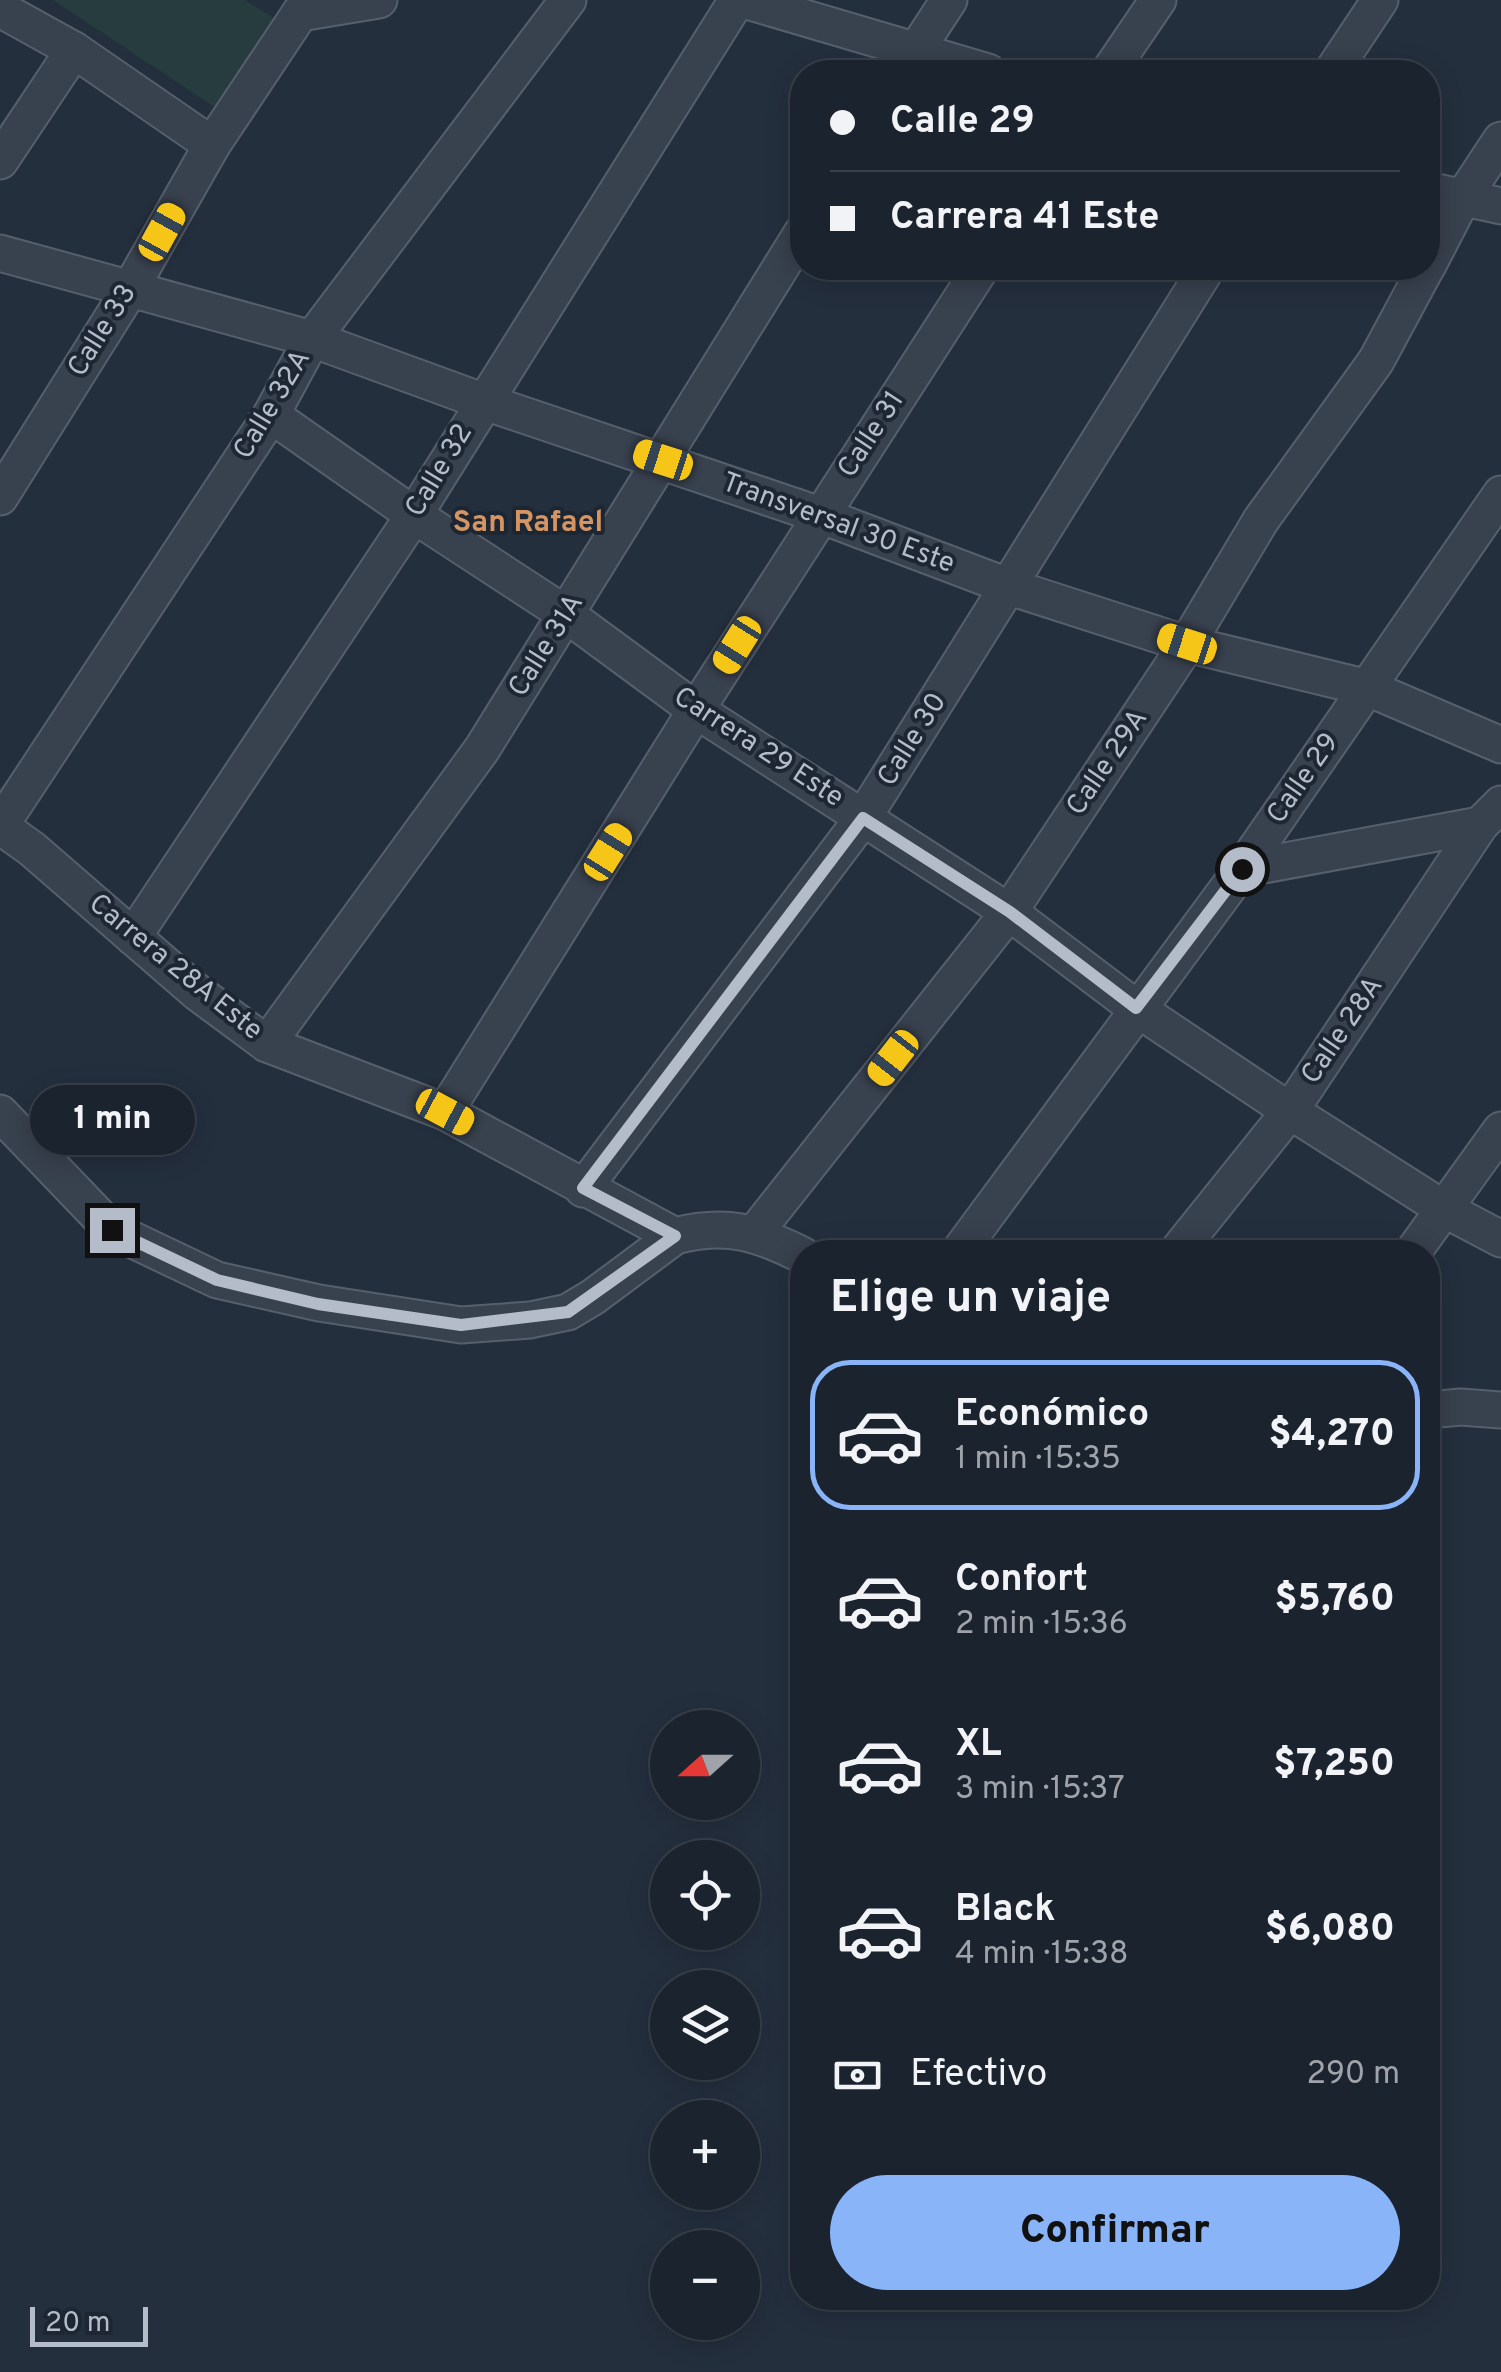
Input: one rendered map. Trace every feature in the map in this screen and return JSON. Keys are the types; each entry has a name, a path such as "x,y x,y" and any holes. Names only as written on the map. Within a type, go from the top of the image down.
{"street":[{"path":"291,6 379,0"},
{"name":"Calle 32A","path":"0,826 271,414 312,338 568,0"},
{"path":"740,0 899,60"},
{"name":"Calle 32","path":"134,937 414,515 482,401 740,0"},
{"path":"909,60 949,0"},
{"path":"1117,60 1158,0"},
{"path":"1340,60 1380,0"},
{"name":"Calle 33","path":"0,497 129,291 291,6"},
{"path":"0,9 74,50 212,145"},
{"path":"0,160 74,50"},
{"name":"Calle 29A","path":"1440,241 1501,140"},
{"path":"1440,193 1501,206"},
{"name":"Transversal 30 Este","path":"0,253 312,338 482,401 820,515 1010,588 1187,644 1368,688 1501,745"},
{"name":"Calle 31A","path":"267,1044 482,749 790,253"},
{"name":"Calle 31","path":"445,1112 696,710 973,280"},
{"name":"Calle 30","path":"583,1188 863,818 1200,280"},
{"name":"Calle 29A","path":"754,1234 1010,912 1187,644 1261,520 1376,362 1420,280"},
{"name":"Carrera 29 Este","path":"271,414 414,515 568,614 696,710 1010,912 1136,1008 1290,1112 1444,1209 1501,1239"},
{"name":"Calle 29","path":"967,1240 1242,869 1501,494"},
{"path":"1242,869 1491,815"},
{"name":"Calle 28A","path":"1187,1240 1290,1112 1491,815"},
{"name":"Carrera 28A Este","path":"0,826 198,993 267,1044 445,1112 675,1236"},
{"path":"0,1113 112,1230 217,1280 318,1304 461,1325 530,1320 568,1312 675,1236 712,1226 754,1234 790,1250"},
{"path":"1422,1240 1501,1130"},
{"path":"1440,1409 1501,1410"}],"green space":[{"path":"53,0 245,0 282,23 225,114"}],"district":[{"name":"San Rafael","path":"528,523"}],"route":[{"path":"112,1230 217,1280 318,1304 461,1325 530,1320 568,1312 675,1236 583,1188 863,818 1010,912 1136,1008 1242,869"}]}
